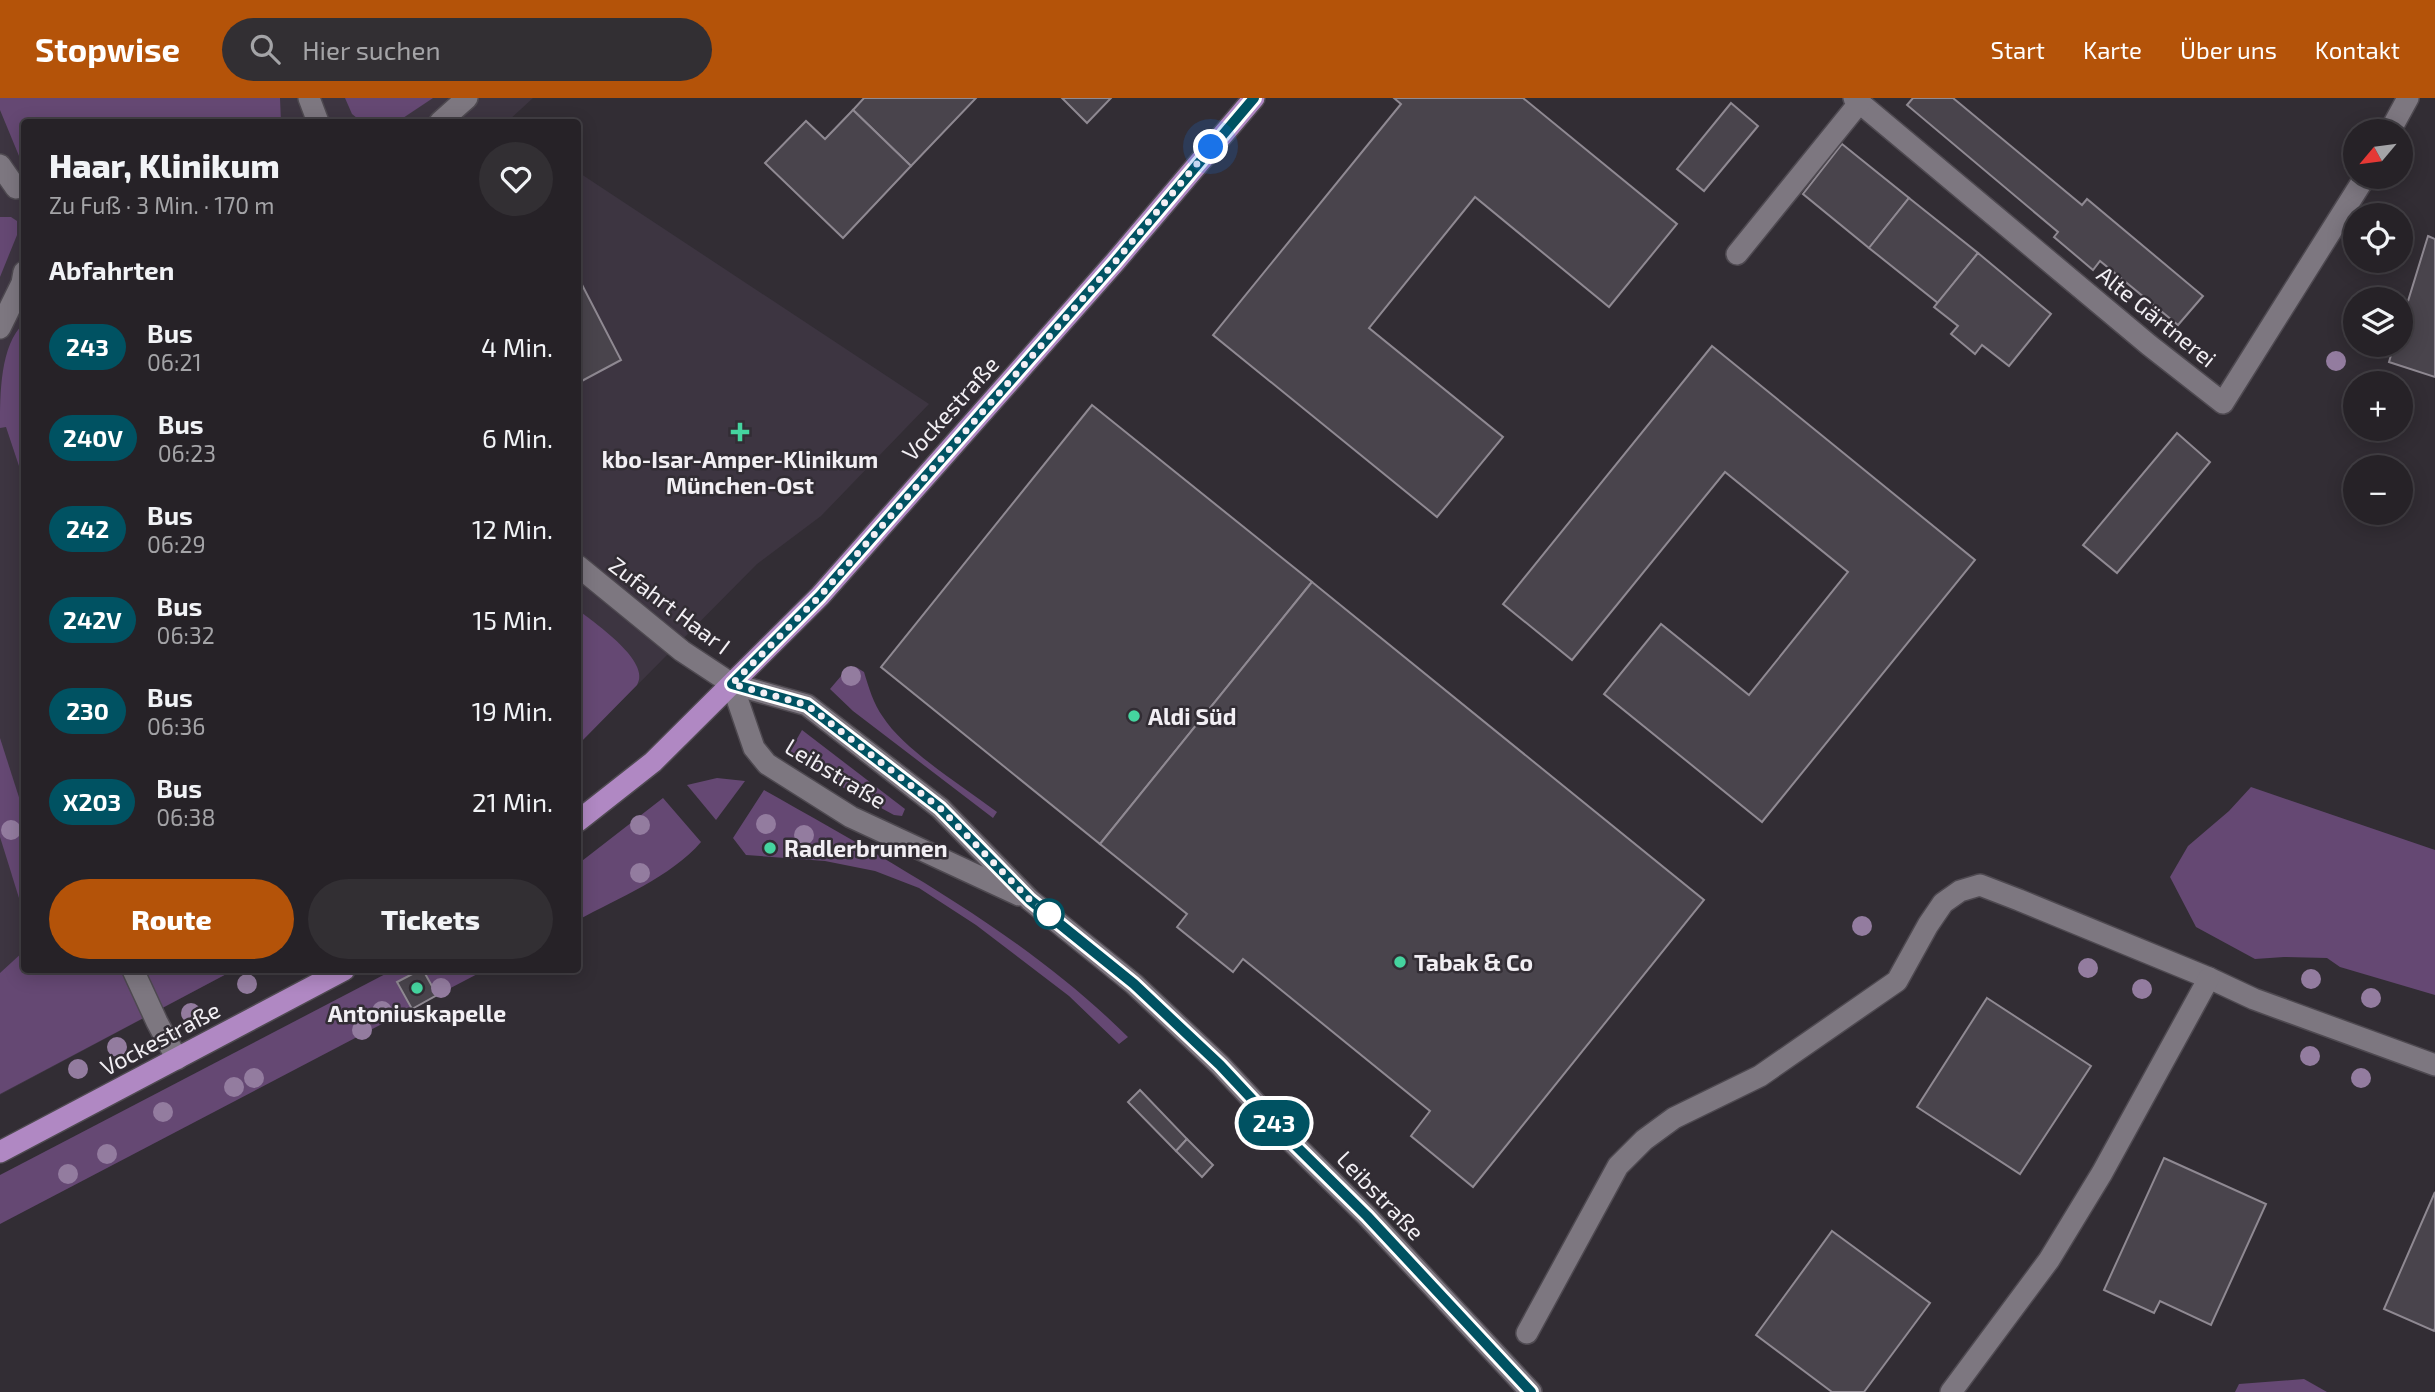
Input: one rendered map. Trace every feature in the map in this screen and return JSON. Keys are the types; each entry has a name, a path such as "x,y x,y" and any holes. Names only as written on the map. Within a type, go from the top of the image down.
{"main road":[{"name":"Vockestraße","path":"581,819 645,769 820,596 1115,262 1254,98"},
{"name":"Vockestraße","path":"0,1152 338,973"}],"street":[{"path":"309,98 317,119"},
{"path":"443,119 467,98"},
{"path":"2397,119 2408,98"},
{"path":"1737,254 1857,100"},
{"name":"Alte Gärtnerei","path":"1857,100 2149,345 2223,403 2357,189"},
{"path":"0,165 14,188"},
{"path":"0,328 21,285"},
{"name":"Zufahrt Haar I","path":"581,568 682,651 732,684"},
{"name":"Leibstraße","path":"732,684 754,748 767,764 850,817 1030,900"},
{"name":"Leibstraße","path":"732,684 807,705 940,808 1030,900 1134,984 1220,1065 1367,1216 1531,1392"},
{"path":"1527,1333 1618,1166 1644,1140 1674,1118 1760,1076 1897,981 1943,903 1960,891 1980,885 2209,978 2254,999 2435,1065"},
{"path":"134,973 177,1059"},
{"path":"1951,1392 2049,1260 2102,1173 2209,978"}],"shaded area":[{"path":"0,98 533,98 510,119 21,119 21,973 228,973 0,1095"},
{"path":"0,98 280,98 281,119 21,119 21,161 0,110"},
{"path":"345,98 433,98 402,119 358,119 352,114"},
{"name":"kbo-Isar-Amper-Klinikum München-Ost","path":"581,174 929,404 821,516 757,564 581,742"},
{"path":"0,217 11,217 17,221 17,235 0,277"},
{"path":"21,326 21,472 6,427 0,428 3,371 16,332"},
{"path":"581,612 608,633 629,655 639,676 637,685 581,742"},
{"path":"856,667 864,672 877,706 893,730 920,755 997,812 993,818 853,711 830,689 847,669"},
{"path":"802,730 905,809 902,816 894,815 805,767 790,751"},
{"path":"0,738 21,804 21,904 0,837"},
{"path":"717,778 745,781 716,820 687,785"},
{"path":"2251,787 2435,850 2435,995 2340,967 2327,958 2255,959 2196,927 2170,877 2188,846 2229,811"},
{"path":"764,790 907,872 1000,932 1087,999 1128,1037 1119,1044 1069,996 976,925 919,888 875,871 825,861 746,855 733,838"},
{"path":"663,798 701,842 675,866 581,918 581,862"},
{"path":"21,954 21,973 228,973 0,1094 0,973"},
{"path":"387,973 479,973 0,1224 0,1175"},
{"path":"2304,1379 2327,1392 2235,1392 2239,1384"}],"building":[{"path":"864,98 976,98 911,166 853,110"},
{"path":"1062,98 1111,98 1087,123"},
{"path":"1394,98 1523,98 1677,224 1609,307 1475,197 1369,328 1503,437 1437,517 1213,335 1401,104"},
{"path":"1913,98 1953,98 2082,205 2087,199 2203,296 2178,325 2100,261 2093,270 2054,237 2058,232 1907,105"},
{"path":"1731,103 1758,126 1704,191 1677,169"},
{"path":"853,110 911,166 843,238 765,163 806,121 825,139"},
{"path":"1842,144 1909,198 1869,248 1803,194"},
{"path":"1909,198 1978,253 1938,303 1869,248"},
{"path":"2428,236 2435,239 2435,377 2389,362 2390,357 2413,357 2412,287"},
{"path":"1978,253 2051,314 2009,366 1982,345 1975,354 1951,334 1958,326 1934,307"},
{"path":"581,283 621,360 581,381"},
{"path":"1712,346 1975,560 1762,822 1604,694 1661,624 1749,695 1848,572 1725,472 1572,660 1503,604"},
{"path":"1092,405 1312,582 1100,844 881,667"},
{"path":"2177,433 2210,462 2117,573 2083,545"},
{"path":"1312,582 1704,900 1473,1187 1411,1136 1430,1111 1243,959 1233,972 1177,927 1187,914 1100,844"},
{"name":"Antoniuskapelle","path":"414,973 425,973 437,995 412,1009 397,982"},
{"path":"1987,998 2091,1066 2020,1174 1917,1107"},
{"path":"1140,1090 1187,1139 1176,1151 1128,1102"},
{"path":"1187,1139 1213,1165 1202,1177 1176,1151"},
{"path":"2164,1158 2266,1204 2211,1325 2160,1301 2154,1313 2104,1290"},
{"path":"2435,1192 2435,1328 2434,1331 2384,1309"},
{"path":"1832,1231 1930,1303 1864,1392 1832,1392 1756,1335"}],"bus line":[{"name":"243","path":"1254,98 1115,262 820,596 732,684 807,705 940,808 1030,900 1134,984 1220,1065 1367,1216 1531,1392"}],"place":[{"name":"kbo-Isar-Amper-Klinikum München-Ost","path":"740,432"},
{"name":"Aldi Süd","path":"1134,716"},
{"name":"Radlerbrunnen","path":"770,848"},
{"name":"Tabak & Co","path":"1400,962"},
{"name":"Antoniuskapelle","path":"417,988"}],"route":[{"path":"1049,914 1030,900 940,808 807,705 732,684 820,596 1115,262 1211,147"}]}
